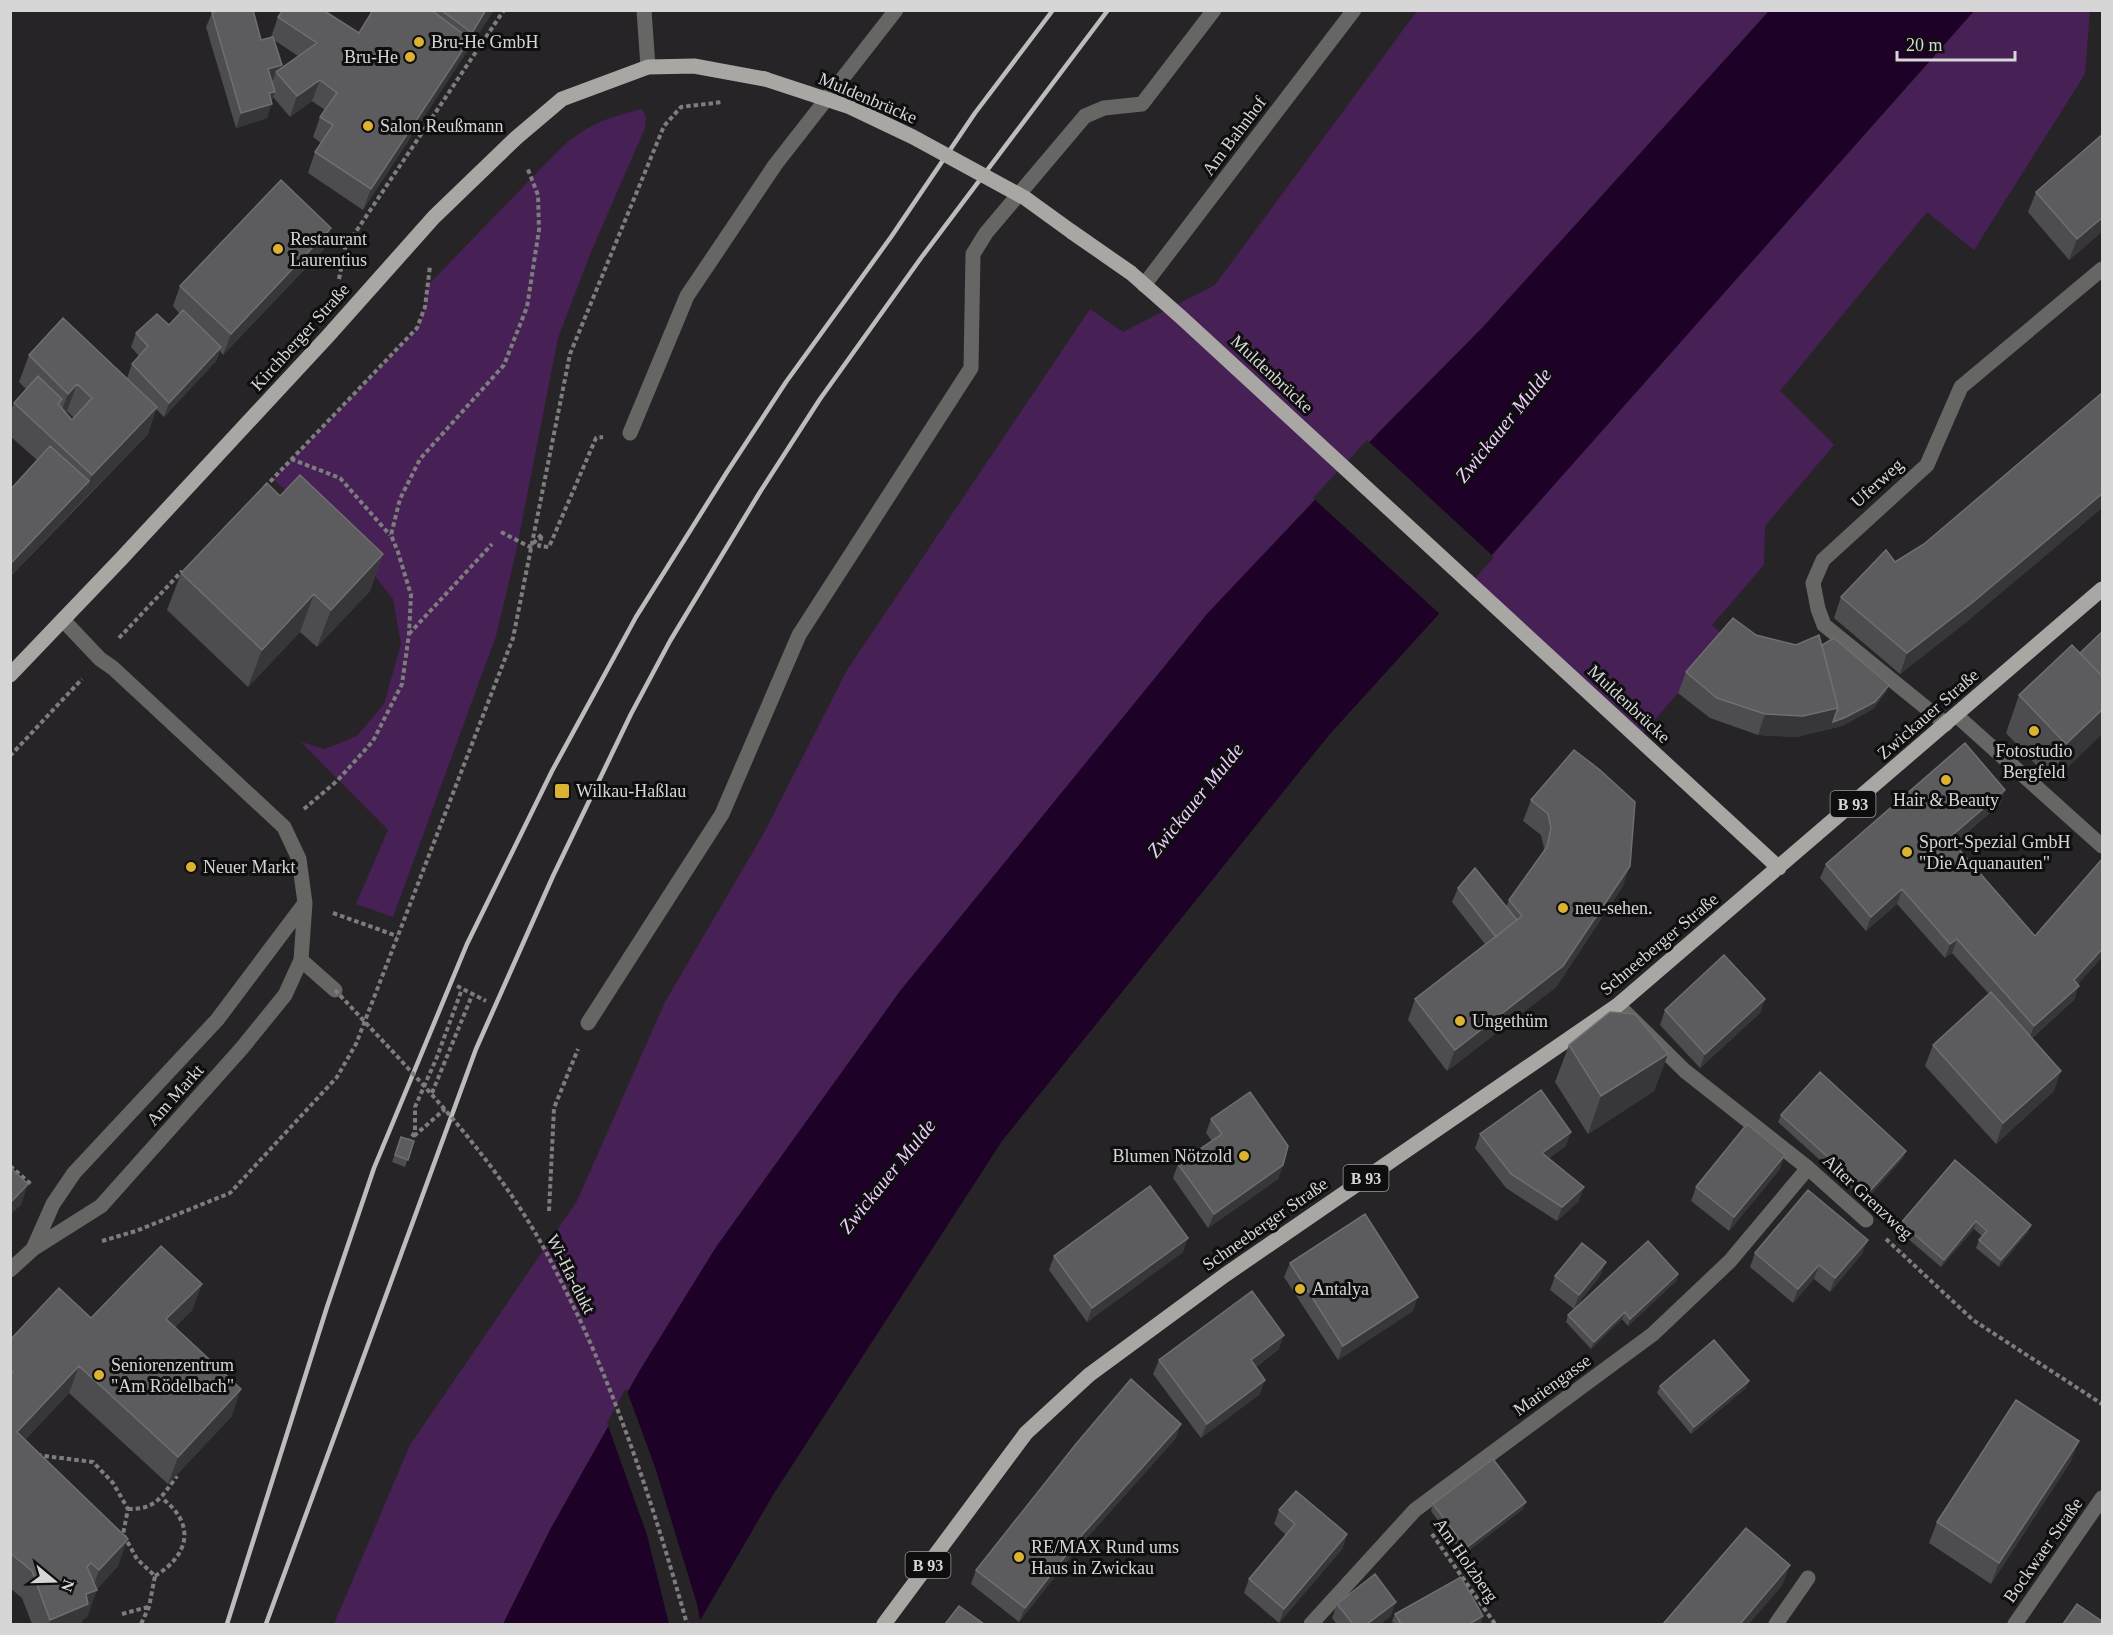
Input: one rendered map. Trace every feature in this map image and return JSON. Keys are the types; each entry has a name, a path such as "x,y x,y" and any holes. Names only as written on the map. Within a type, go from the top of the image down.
{"main road":[{"name":"Muldenbrücke","path":"648,67 694,66 760,79 850,107 913,137 1025,198 1131,273 1779,868"},
{"name":"Kirchberger Straße","path":"12,670 63,620 328,336 434,218 516,138 562,99 648,67"},
{"name":"Zwickauer Straße","path":"1779,868 2103,589"},
{"name":"Schneeberger Straße","path":"884,1624 1026,1433 1089,1375 1225,1275 1618,1005 1779,868"}],"street":[{"path":"644,10 648,67"},
{"path":"630,433 687,296 776,165 896,10"},
{"path":"588,1023 722,814 799,635 971,368 973,254 986,233 1085,116 1104,108 1142,104 1214,10"},
{"name":"Am Bahnhof","path":"1144,285 1354,10"},
{"name":"Uferweg","path":"2103,269 1961,387 1927,465 1823,560 1813,583 1824,625 1951,719 2103,846"},
{"path":"63,620 100,659 113,668 284,827"},
{"name":"Am Markt","path":"10,1270 33,1249 100,1206 243,1048 285,995 301,960 305,903 298,859 284,827"},
{"path":"33,1249 53,1204 74,1173 217,1020 305,903"},
{"path":"301,960 335,990"},
{"name":"Alter Grenzweg","path":"1618,1005 1685,1071 1808,1168 1866,1220"},
{"name":"Mariengasse","path":"1311,1624 1415,1510 1653,1334 1730,1261 1808,1168"},
{"name":"Bockwaer Straße","path":"2015,1624 2103,1498"},
{"path":"1776,1624 1808,1578"}],"path":[{"path":"339,281 345,249 504,10"},
{"path":"93,1243 136,1231 230,1193 337,1077 356,1044 513,638 570,354 664,126 681,107 731,101 760,79"},
{"path":"391,535 400,499 420,459 504,365 527,307 539,230 538,195 516,138"},
{"path":"257,495 417,328 425,307 434,218"},
{"path":"530,547 542,534 539,546 549,547 596,438 630,433"},
{"path":"284,827 337,781 373,741 402,684 409,634 411,595 391,535 340,478 291,459"},
{"path":"501,532 530,547"},
{"path":"409,634 492,544"},
{"path":"10,756 184,570"},
{"path":"348,919 397,936"},
{"path":"457,986 486,1000"},
{"path":"445,1109 411,1138 406,1146 415,1132 415,1107 437,1057 462,989"},
{"name":"Wi-Ha-dukt","path":"335,990 432,1093 486,1159 526,1216 563,1284 602,1370 649,1496 687,1624"},
{"path":"432,1093 473,993"},
{"path":"549,1211 555,1108 588,1023"},
{"name":"Alter Grenzweg","path":"1866,1220 1974,1320 2103,1404"},
{"path":"33,1454 93,1462 113,1483 128,1509 123,1534 137,1559 155,1576"},
{"path":"128,1509 141,1509 163,1499 177,1476"},
{"path":"141,1624 148,1607 155,1576 170,1568 183,1549 184,1526 176,1509 163,1499"},
{"name":"Am Holzberg","path":"1415,1510 1495,1624"},
{"path":"122,1614 148,1607"}],"shaded area":[{"path":"1417,11 1769,11 1483,327 1381,430 1207,614 640,1370 551,1528 503,1624 334,1624 410,1445 577,1201 665,1002 764,833 847,670 1090,309 1123,332 1215,285"},
{"path":"1974,11 2090,11 2085,74 1974,250 1927,212 1780,391 1834,445 1765,526 1764,565 1712,625 1726,638 1638,739 1468,582"},
{"path":"642,109 646,118 645,128 591,252 558,338 516,552 496,636 393,917 356,904 388,830 301,742 325,749 357,736 384,704 401,644 393,599 364,562 273,479 417,329 425,307 428,285 558,151 587,128"}],"water":[{"name":"Zwickauer Mulde","path":"1769,11 1974,11 1468,582 1329,735 1002,1141 773,1495 698,1624 503,1624 551,1528 640,1370 716,1247 900,991 1207,614 1381,430 1483,327"}],"pier":[{"path":"1367,440 1494,557 1442,616 1313,498"},
{"path":"626,1388 655,1467 701,1624 669,1624 647,1535 607,1423"}],"building":[{"path":"220,10 253,10 261,40 273,37 282,65 268,69 275,92 269,93 272,104 241,113 212,13"},
{"path":"283,10 323,10 359,33 373,10 431,10 470,39 371,189 315,152 333,125 320,117 337,93 320,80 297,96 276,72 317,43 278,17"},
{"path":"441,10 486,10 472,33"},
{"path":"2103,134 2103,217 2077,239 2036,192"},
{"path":"281,180 331,228 231,334 180,286"},
{"path":"183,310 221,347 169,403 132,364 148,346 136,333 157,314 169,325"},
{"path":"63,318 157,407 92,475 14,403 38,376 62,399 58,404 72,420 92,398 77,384 68,394 29,355"},
{"path":"2103,392 2103,493 1973,602 1907,653 1841,597 1886,550 1895,562 1924,544"},
{"path":"50,446 89,481 10,564 10,490"},
{"path":"300,475 383,554 331,610 314,594 262,650 181,573 267,483 280,496"},
{"path":"1733,618 1756,635 1796,645 1819,635 1838,708 1803,716 1765,714 1717,698 1686,672"},
{"path":"2103,631 2103,677 2080,653"},
{"path":"1834,638 1889,685 1875,702 1833,722 1838,708 1822,645"},
{"path":"2072,645 2103,677 2103,709 2066,744 2019,695"},
{"path":"1965,743 2005,790 1949,838 2035,936 2103,858 2103,948 2074,980 2079,986 2034,1026 1957,939 1950,944 1902,889 1871,917 1826,864"},
{"path":"1574,750 1635,802 1630,866 1563,966 1455,1050 1415,999 1522,916 1509,900 1547,847 1551,828 1548,814 1531,800"},
{"path":"1475,868 1517,920 1496,937 1458,888"},
{"path":"1724,955 1765,999 1705,1054 1665,1010"},
{"path":"1991,992 2061,1071 2003,1123 1933,1045"},
{"path":"1610,1012 1635,1014 1668,1054 1601,1096 1569,1045"},
{"path":"1820,1072 1906,1151 1868,1193 1781,1115"},
{"path":"1541,1090 1571,1132 1542,1153 1584,1187 1562,1207 1511,1174 1480,1134"},
{"path":"1250,1092 1288,1146 1283,1165 1214,1214 1178,1164 1222,1134 1211,1119"},
{"path":"1747,1124 1785,1155 1734,1217 1696,1187"},
{"path":"401,1137 414,1141 408,1160 395,1155"},
{"path":"1955,1160 2031,1225 2001,1260 1979,1240 1987,1231 1976,1221 1944,1260 1901,1223"},
{"path":"10,1167 28,1184 10,1203"},
{"path":"1150,1186 1188,1238 1092,1308 1054,1256"},
{"path":"1808,1190 1868,1240 1835,1278 1819,1265 1798,1289 1755,1253"},
{"path":"1365,1214 1418,1297 1343,1346 1290,1263"},
{"path":"1648,1241 1678,1274 1630,1319 1625,1312 1594,1342 1568,1315"},
{"path":"1582,1243 1606,1262 1579,1295 1555,1276"},
{"path":"161,1246 202,1284 166,1319 241,1389 178,1457 79,1366 17,1432 128,1539 99,1570 91,1563 87,1567 97,1590 86,1594 88,1604 50,1620 32,1571 10,1553 10,1375 13,1372 10,1370 10,1340 59,1288 91,1318"},
{"path":"1252,1291 1284,1335 1251,1360 1265,1380 1207,1424 1159,1360"},
{"path":"1714,1340 1749,1381 1694,1427 1660,1386"},
{"path":"1131,1379 1181,1424 1081,1536 1025,1608 976,1570"},
{"path":"2016,1400 2079,1441 1999,1563 1937,1522"},
{"path":"1493,1459 1526,1502 1466,1548 1433,1504"},
{"path":"1296,1491 1347,1534 1284,1609 1249,1579 1295,1524 1279,1510"},
{"path":"1746,1528 1790,1565 1740,1624 1663,1624"},
{"path":"1375,1574 1396,1602 1367,1624 1353,1624 1337,1604"},
{"path":"1461,1577 1483,1616 1469,1624 1401,1624 1395,1614"},
{"path":"2077,1604 2103,1622 2103,1624 2063,1624"},
{"path":"959,1606 984,1624 945,1624"}],"railway":[{"path":"227,1624 327,1307 374,1168 467,944 552,771 636,617 786,382 891,237 975,113 1053,10"},
{"path":"266,1624 476,1049 553,876 631,714 670,641 760,492 820,399 921,258 1108,10"}],"place":[{"name":"Bru-He GmbH","path":"419,42"},
{"name":"Bru-He","path":"410,57"},
{"name":"Salon Reußmann","path":"368,126"},
{"name":"Restaurant Laurentius","path":"278,249"},
{"name":"Fotostudio Bergfeld","path":"2034,731"},
{"name":"Hair & Beauty","path":"1946,780"},
{"name":"Wilkau-Haßlau","path":"562,791"},
{"name":"Sport-Spezial GmbH \"Die Aquanauten\"","path":"1907,852"},
{"name":"Neuer Markt","path":"191,867"},
{"name":"neu-sehen.","path":"1563,908"},
{"name":"Ungethüm","path":"1460,1021"},
{"name":"Blumen Nötzold","path":"1244,1156"},
{"name":"Antalya","path":"1300,1289"},
{"name":"Seniorenzentrum \"Am Rödelbach\"","path":"99,1375"},
{"name":"RE/MAX Rund ums Haus in Zwickau","path":"1019,1557"}]}
